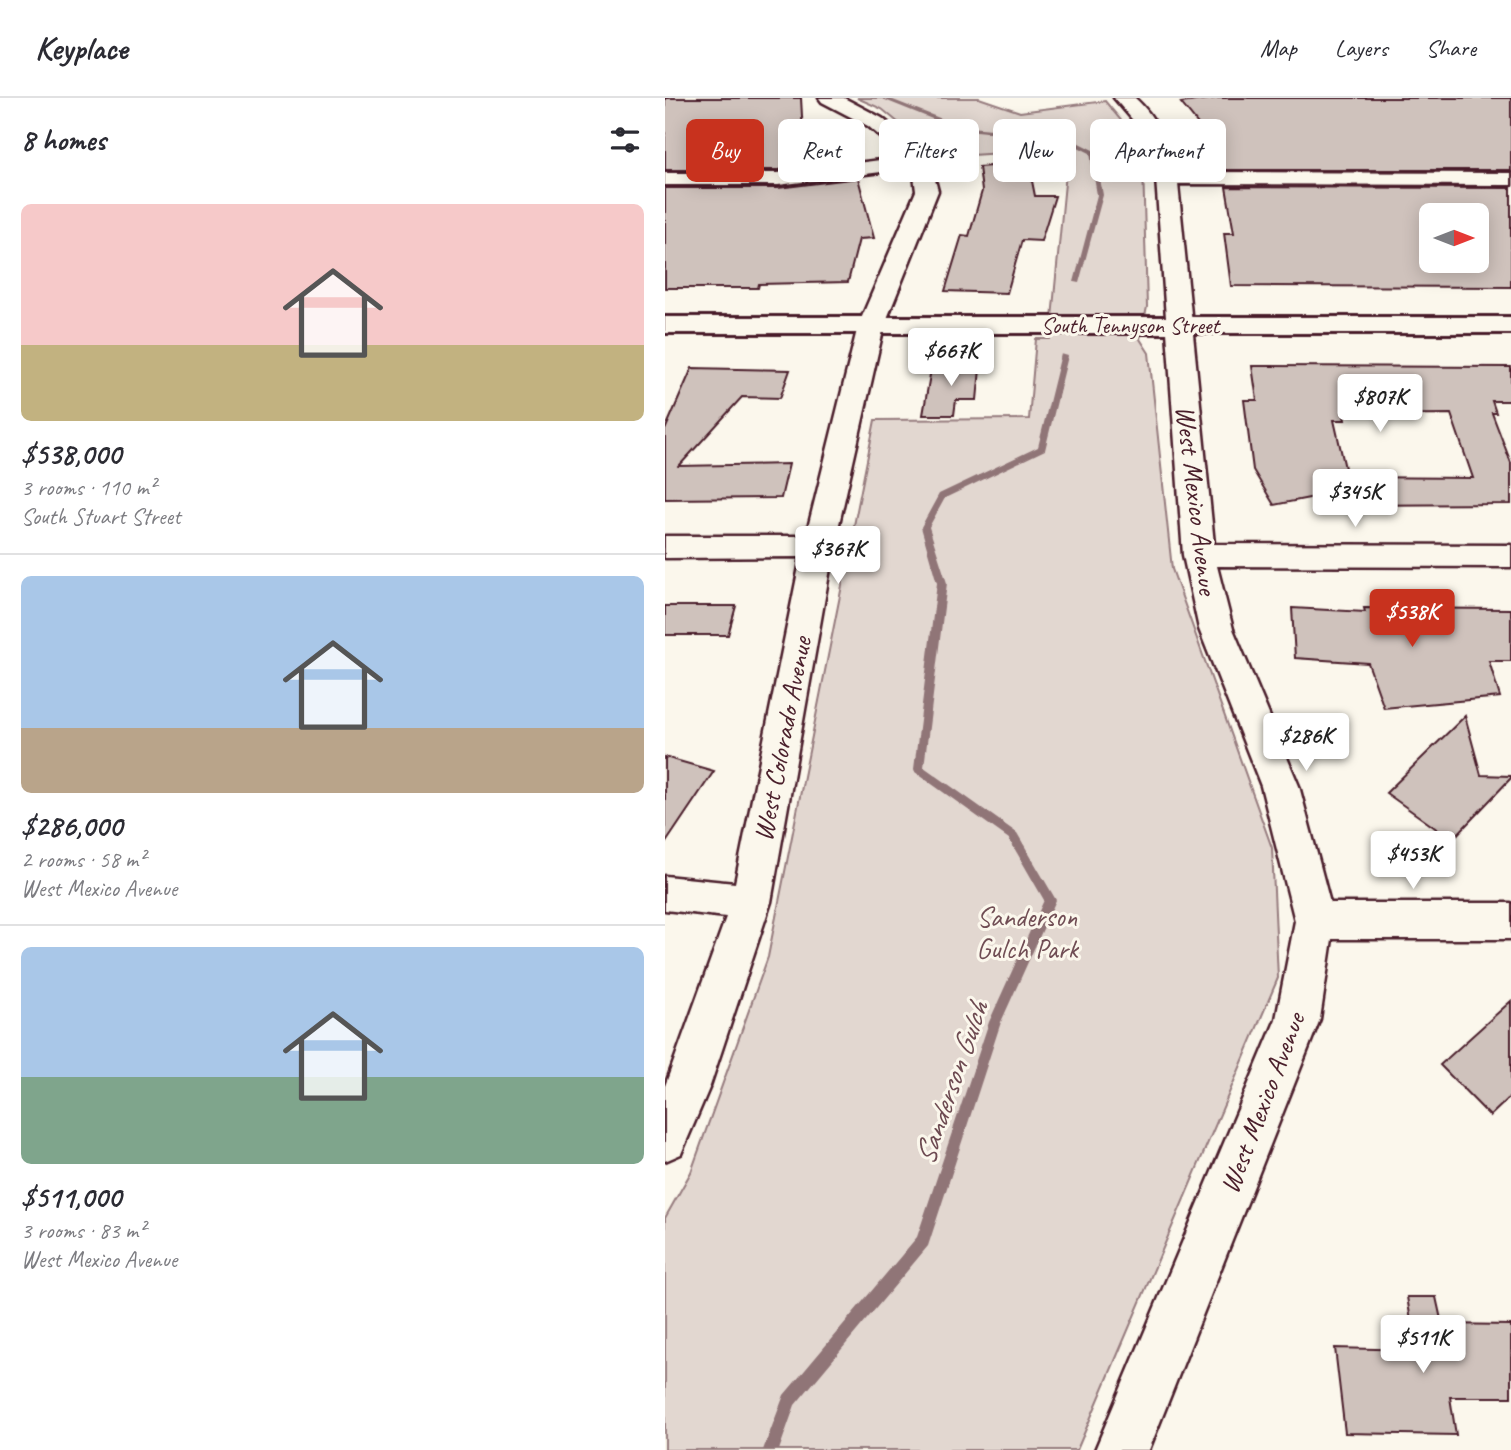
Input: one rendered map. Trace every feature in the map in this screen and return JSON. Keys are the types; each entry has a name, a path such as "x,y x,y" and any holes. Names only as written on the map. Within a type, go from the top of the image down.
{"street":[{"path":"829,98 879,125"},
{"name":"West Mexico Avenue","path":"1124,98 1144,119"},
{"path":"665,179 778,179 879,166"},
{"path":"1226,178 1511,179"},
{"name":"West Colorado Avenue","path":"665,1138 688,1086 751,902 819,546 871,326 927,191 926,182"},
{"name":"West Mexico Avenue","path":"1122,1450 1298,1019 1315,922 1280,786 1216,629 1199,555 1167,182"},
{"name":"South Tennyson Street","path":"665,325 1511,325"},
{"path":"665,547 819,546"},
{"path":"1199,555 1511,556"},
{"path":"665,893 751,902"},
{"path":"1315,922 1511,921"}],"green space":[{"name":"Sanderson Gulch Park","path":"857,98 979,98 1020,112 1105,101 1120,119 1090,119 1090,182 1143,182 1147,307 1140,339 1149,353 1172,569 1272,848 1278,978 1077,1450 665,1450 665,1218 691,1172 768,957 875,420 1029,419 1036,339 1050,339 1065,182 1076,182 1076,119 993,119 993,154 979,155 979,119 894,119 882,109"}],"building":[{"path":"665,98 801,98 802,119 778,119 778,170 764,170 764,119 686,119 686,170 665,170"},
{"path":"1217,98 1511,98 1511,170 1226,170 1226,119 1194,119 1181,103"},
{"path":"993,166 993,182 1032,182 1035,196 1055,196 1041,241 1022,240 1007,293 945,291 962,235 969,236 982,191 979,167"},
{"path":"826,182 859,182 874,238 859,239 848,282 759,284 758,288 665,288 665,188 778,188"},
{"path":"1226,187 1511,188 1511,287 1231,286 1224,233 1234,233"},
{"path":"948,363 978,364 977,369 980,369 977,400 956,400 954,415 923,415 931,369 948,369"},
{"path":"1252,366 1511,367 1511,401 1492,401 1496,413 1492,413 1511,463 1511,504 1343,505 1340,492 1274,505 1253,470 1244,400 1257,400","holes":["1451,414 1473,478 1347,477 1334,420 1345,420 1344,415"]},
{"path":"692,368 790,370 780,398 742,397 679,466 789,464 781,498 665,499 665,430"},
{"path":"665,606 736,606 728,635 665,635"},
{"path":"1292,608 1365,612 1364,608 1511,609 1511,661 1489,661 1500,697 1384,708 1368,663 1295,658"},
{"path":"1465,716 1481,775 1511,778 1452,840 1386,793"},
{"path":"665,757 714,771 665,844"},
{"path":"1511,1001 1511,1096 1490,1116 1440,1065"},
{"path":"1407,1297 1436,1297 1442,1324 1511,1325 1511,1397 1450,1397 1456,1435 1345,1433 1335,1348 1416,1350"}],"waterway":[{"name":"Sanderson Gulch","path":"883,98 959,128 1065,138 1093,152 1100,195 1077,282"},
{"name":"Sanderson Gulch","path":"771,1450 789,1400 923,1241 995,1022 1050,900 1013,836 919,769 942,583 925,527 942,496 1042,448 1064,356"}]}
